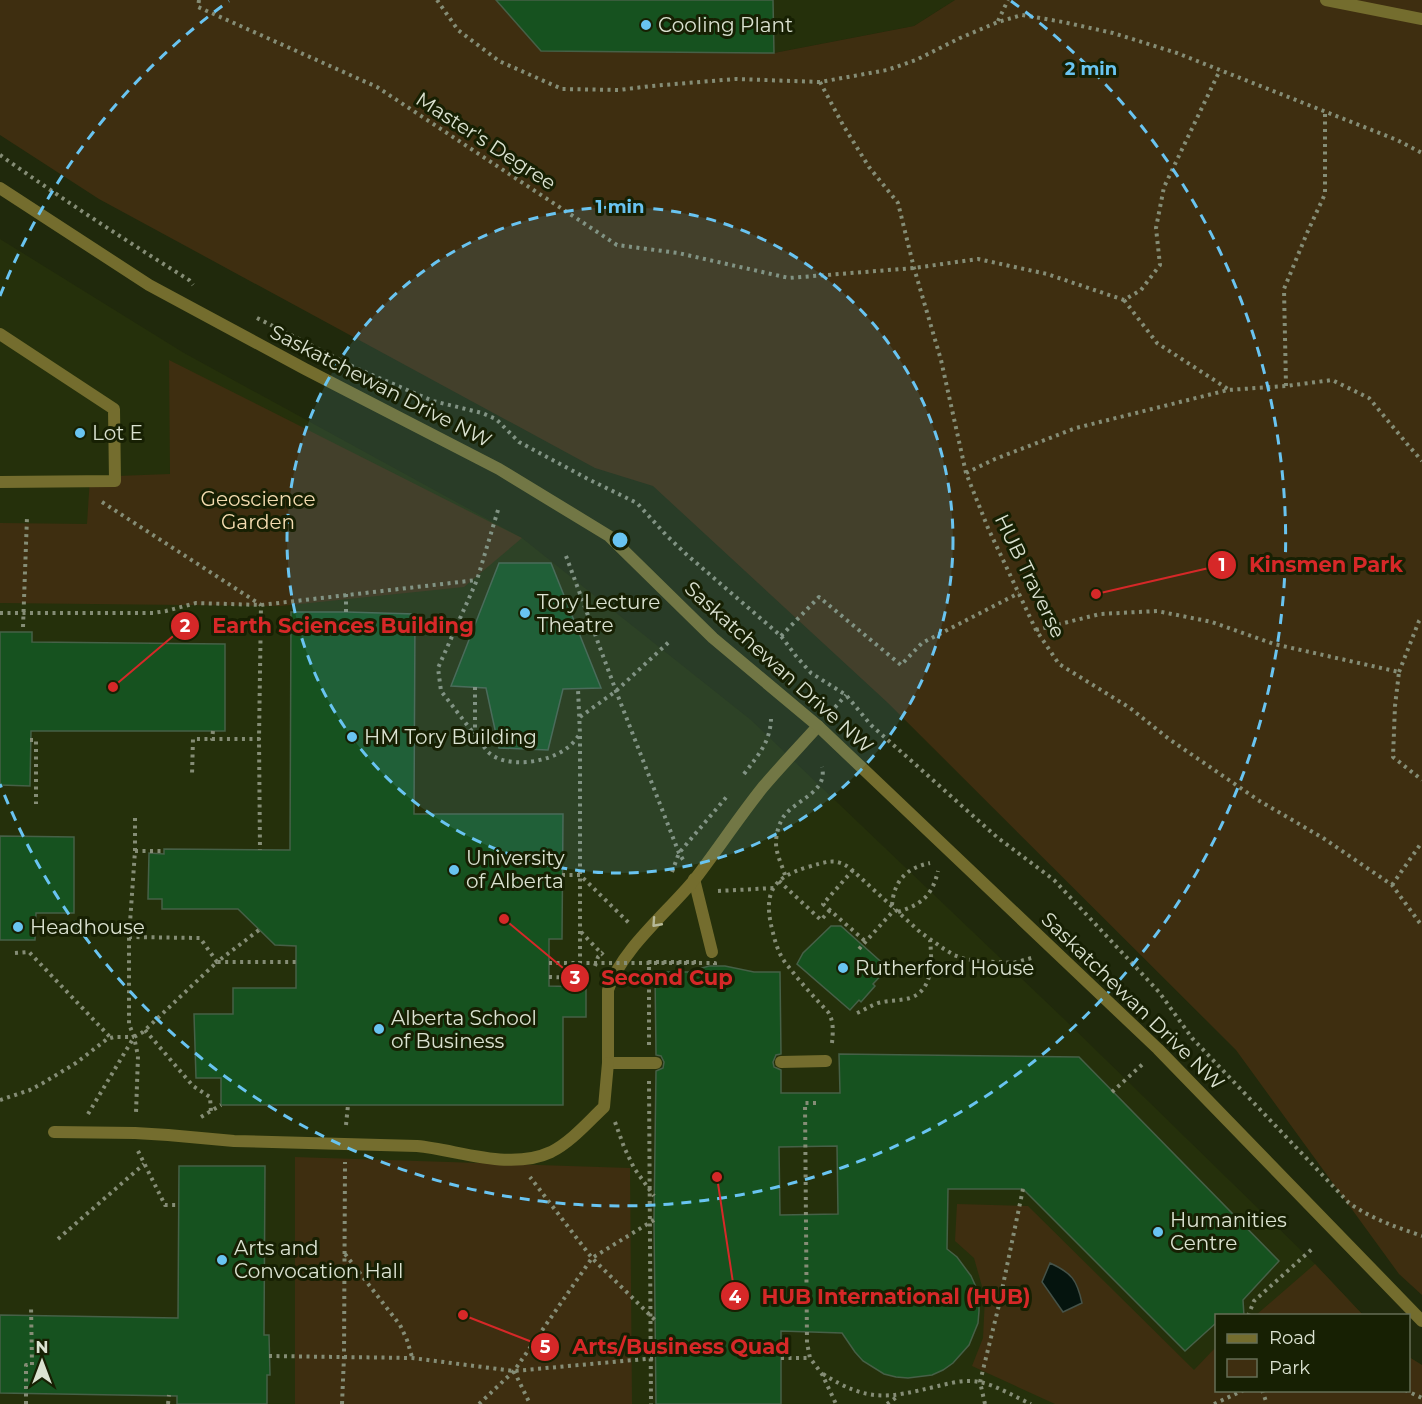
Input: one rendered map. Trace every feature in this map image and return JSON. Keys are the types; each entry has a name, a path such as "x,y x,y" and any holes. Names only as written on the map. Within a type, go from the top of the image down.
{"street":[{"path":"1326,0 1422,19"},
{"name":"Saskatchewan Drive NW","path":"0,188 149,285 305,369 500,469 609,536 713,638 818,726 1158,1049 1422,1321"},
{"path":"0,334 114,409 115,481 0,482"},
{"path":"54,1132 435,1148 507,1160 523,1159 550,1152 566,1142 604,1107 608,1064 608,990 617,969 694,879 765,786 818,726"},
{"path":"694,879 712,952"},
{"path":"781,1062 826,1061"},
{"path":"608,1064 656,1063"}],"path":[{"name":"Master's Degree","path":"200,0 198,7 378,87 617,245 678,253 789,278 914,267"},
{"path":"437,0 458,30 499,62 562,89 619,90 736,79 820,82 886,70 916,60 998,22 1022,15 1113,33 1177,53 1397,140 1422,153"},
{"path":"998,22 1008,0"},
{"path":"1124,300 1142,290 1160,265 1156,228 1164,187 1220,70"},
{"name":"HUB Traverse","path":"820,82 869,167 898,203 941,360 966,473 988,528 1036,630 1059,664 1130,708 1169,739 1258,800 1323,837 1392,885 1422,926"},
{"path":"1286,386 1284,289 1326,194 1325,111"},
{"path":"914,267 978,259 1047,274 1124,300 1157,344 1228,390"},
{"path":"966,473 995,459 1076,428 1228,390 1332,381 1369,398 1422,460"},
{"path":"98,499 261,605"},
{"path":"498,510 477,580 438,668 441,691 488,752 494,758 504,762 528,762 554,756 570,747 580,734"},
{"path":"23,627 27,517"},
{"path":"566,556 679,853 694,879"},
{"path":"0,613 153,613 196,603 261,605 477,580"},
{"path":"781,636 819,597 901,665 922,643 1019,592"},
{"path":"346,594 346,612"},
{"path":"260,850 261,605"},
{"path":"1036,630 1100,614 1157,611 1212,622 1274,644 1399,672"},
{"path":"1422,617 1399,672 1393,757 1422,780"},
{"path":"580,718 616,691 670,641"},
{"path":"475,687 475,735"},
{"path":"549,977 580,978 578,689"},
{"path":"741,779 765,745 770,734 771,719"},
{"path":"212,739 213,731"},
{"path":"192,775 193,739 259,739"},
{"path":"30,740 36,740 36,804"},
{"path":"785,875 776,846 779,827 786,814 818,788 823,777 822,767"},
{"path":"670,878 679,853 735,788"},
{"path":"135,818 129,937 129,1024 138,1056 136,1120"},
{"path":"1392,885 1422,842"},
{"path":"135,851 164,851"},
{"path":"826,1061 832,1042 831,1017 787,966 778,950 771,926 768,906 774,888 785,875 795,870 831,861 842,862 930,939 954,955 972,960 1013,963 1035,957"},
{"path":"895,909 893,894 902,878 913,868 930,863"},
{"path":"853,870 823,904 866,942"},
{"path":"860,949 895,909 921,902 932,890 938,871"},
{"path":"562,875 580,875 631,925"},
{"path":"779,881 821,920 830,910"},
{"path":"718,891 774,888"},
{"path":"623,931 637,919"},
{"path":"0,1100 43,1083 76,1064 111,1038 134,1037 146,1030 217,962 259,930"},
{"path":"580,932 603,951 607,958"},
{"path":"129,937 200,938 217,962"},
{"path":"857,1013 876,1004 912,997 923,989 931,968 930,939"},
{"path":"594,969 603,951"},
{"path":"15,953 29,952 111,1038"},
{"path":"217,962 296,962"},
{"path":"649,1049 649,962 696,962"},
{"path":"549,963 715,963 715,966"},
{"path":"146,1030 193,1086 210,1097 211,1112"},
{"path":"76,1132 134,1037"},
{"path":"1113,1092 1158,1049"},
{"path":"649,1080 649,1189 652,1222 650,1314 653,1357 651,1404"},
{"path":"816,1103 805,1103 807,1343 810,1358 822,1374 836,1404"},
{"path":"604,1107 614,1119 634,1168 654,1196"},
{"path":"342,1404 345,1143"},
{"path":"136,1147 165,1205 179,1205"},
{"path":"523,1159 531,1180 592,1258 655,1320"},
{"path":"58,1239 144,1164"},
{"path":"985,1404 980,1382 1023,1189"},
{"path":"479,1404 514,1371 592,1258 652,1222"},
{"path":"1249,1314 1254,1300 1312,1249"},
{"path":"344,1253 400,1325 412,1358"},
{"path":"26,1404 26,1365 32,1365 31,1305"},
{"path":"269,1356 412,1358 514,1371 653,1357"},
{"path":"781,1358 810,1358"},
{"path":"514,1371 530,1404"},
{"path":"822,1374 859,1392 887,1396 901,1395 950,1383 980,1382 1031,1404"},
{"path":"1214,1404 1240,1392"},
{"path":"168,1404 169,1395"},
{"path":"887,1404 901,1395"}],"shaded area":[{"name":"Cooling Plant","path":"496,0 955,0 914,26 774,53 541,51"},
{"name":"University of Alberta","path":"0,239 184,353 522,538 751,720 1064,1019 1315,1264 1362,1314 1215,1314 1215,1392 1410,1392 1410,1358 1422,1365 1422,1404 0,1404"},
{"path":"1050,1263 1064,1270 1072,1278 1078,1288 1082,1303 1063,1312 1042,1282"}],"green space":[{"path":"0,0 496,0 541,51 774,53 914,26 955,0 1422,0 1422,1295 1399,1274 1236,1050 888,703 653,486 595,468 99,199 0,135"},
{"name":"Geoscience Garden","path":"169,360 522,538 464,587 281,606 0,603 0,523 87,524 90,477 170,474"},
{"path":"295,1157 630,1168 632,1404 295,1404"},
{"path":"957,1204 1028,1206 1194,1370 1215,1348 1215,1392 1410,1392 1410,1358 1422,1365 1422,1404 1055,1404 972,1366 983,1338 985,1297 974,1258 955,1241"},
{"path":"1315,1264 1362,1314 1257,1314"}],"building":[{"name":"Cooling Plant","path":"496,0 773,0 774,53 541,51"},
{"name":"Tory Lecture Theatre","path":"499,563 551,563 601,688 563,689 548,750 499,748 486,688 451,686"},
{"path":"291,612 415,614 414,814 563,814 562,939 549,939 549,986 586,987 586,1017 563,1017 563,1105 221,1105 221,1078 196,1078 194,1014 233,1014 233,988 296,988 296,946 275,945 238,909 162,909 162,899 148,899 149,853 164,854 164,849 290,850"},
{"path":"0,632 32,632 32,642 225,644 225,731 31,731 30,786 0,785"},
{"name":"Headhouse","path":"0,836 74,837 74,913 36,913 35,940 0,940"},
{"name":"Rutherford House","path":"831,926 841,926 888,968 861,1002 859,1000 850,1010 797,964 803,953"},
{"path":"709,966 725,966 754,972 780,972 781,1054 776,1055 773,1062 774,1067 781,1070 781,1093 840,1093 839,1054 1079,1057 1279,1261 1243,1300 1244,1314 1215,1314 1215,1324 1185,1351 1023,1189 948,1189 947,1249 957,1257 971,1276 979,1299 978,1323 969,1345 953,1363 932,1375 896,1377 884,1374 863,1361 842,1333 781,1331 781,1404 656,1404 654,1220 656,1071 663,1068 664,1062 661,1056 656,1055 655,972 688,972","holes":["837,1146 838,1214 780,1215 779,1147"]},
{"name":"Arts and Convocation Hall","path":"179,1166 265,1166 264,1335 269,1335 270,1375 267,1375 267,1404 177,1404 177,1396 0,1393 0,1315 178,1318"}],"place":[{"name":"Cooling Plant","path":"646,25"},
{"name":"Lot E","path":"80,433"},
{"name":"Kinsmen Park","path":"1096,594"},
{"name":"Tory Lecture Theatre","path":"525,613"},
{"name":"Earth Sciences Building","path":"113,687"},
{"name":"HM Tory Building","path":"352,737"},
{"name":"University of Alberta","path":"454,870"},
{"name":"Second Cup","path":"504,919"},
{"name":"Headhouse","path":"18,927"},
{"name":"Rutherford House","path":"843,968"},
{"name":"Alberta School of Business","path":"379,1029"},
{"name":"HUB International (HUB)","path":"717,1177"},
{"name":"Humanities Centre","path":"1158,1232"},
{"name":"Arts and Convocation Hall","path":"222,1260"},
{"name":"Arts/Business Quad","path":"463,1315"}]}
